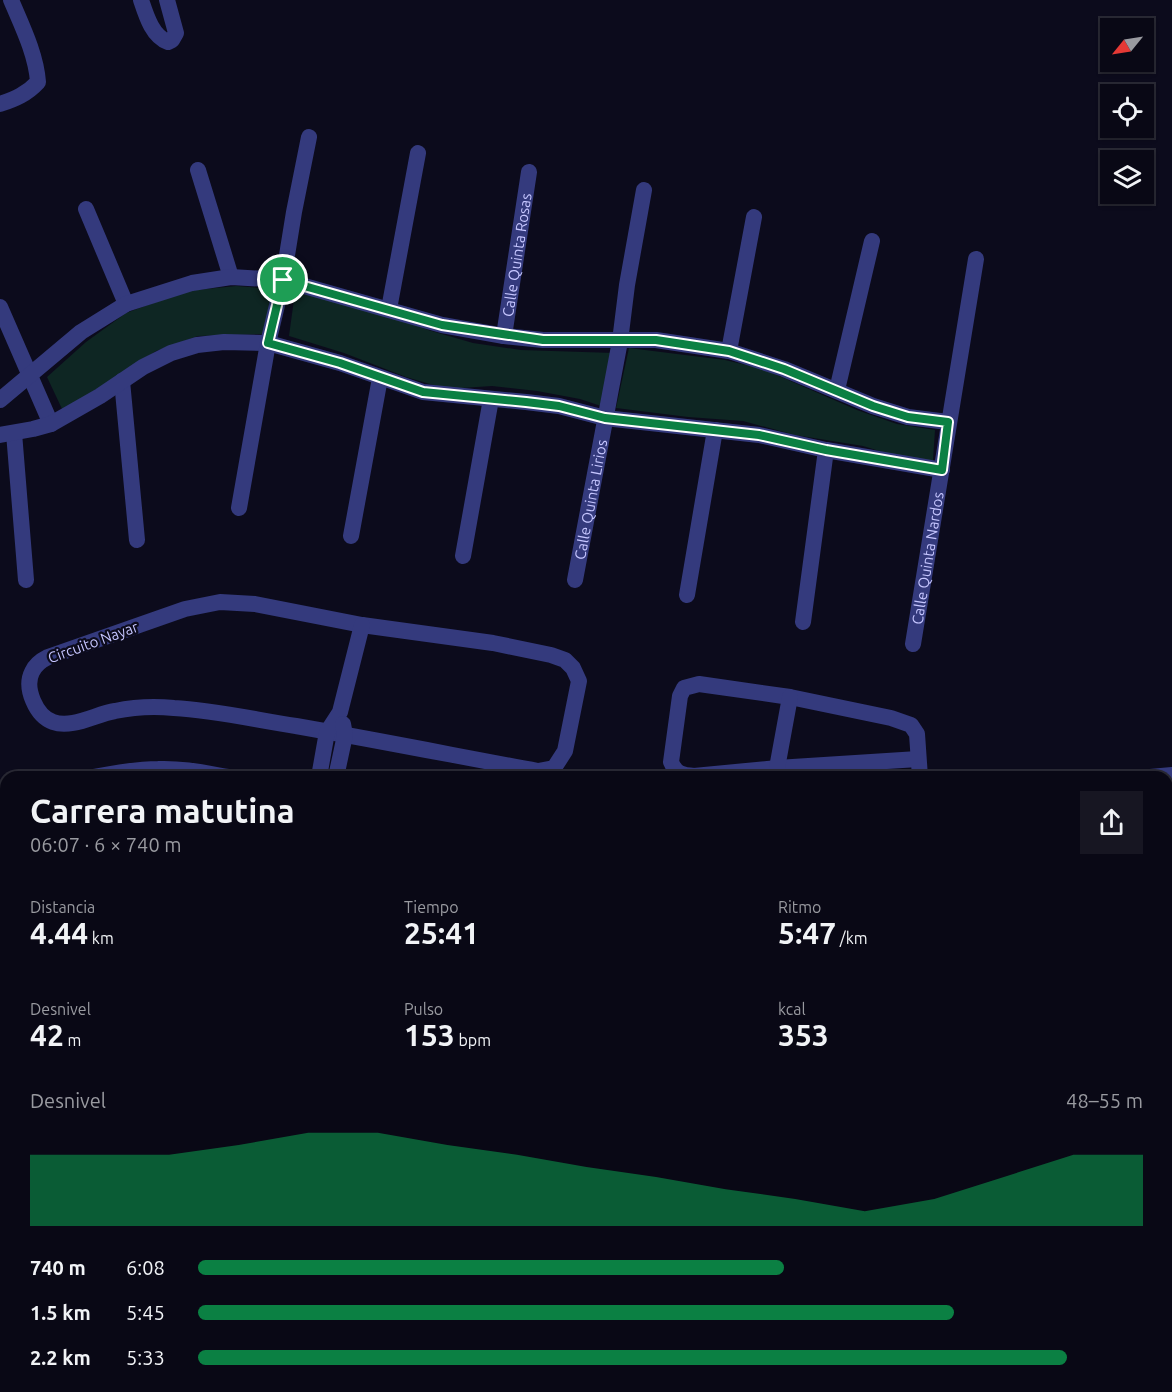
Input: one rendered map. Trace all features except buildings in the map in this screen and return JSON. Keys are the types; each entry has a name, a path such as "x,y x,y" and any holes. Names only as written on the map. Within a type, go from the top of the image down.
{"street":[{"path":"0,104 17,99 38,82 32,54 11,0"},
{"path":"141,0 156,33 162,40 168,42 176,33 167,0"},
{"path":"239,508 268,343 283,280 309,137"},
{"path":"389,309 418,153"},
{"path":"198,170 231,277"},
{"name":"Calle Quinta Rosas","path":"504,336 529,172"},
{"name":"Calle Quinta Lirios","path":"575,580 620,341 627,285 644,190"},
{"path":"86,209 126,304"},
{"path":"729,351 754,217"},
{"path":"837,390 872,241"},
{"name":"Calle Quinta Nardos","path":"913,644 976,259"},
{"path":"0,400 81,332 126,304 192,283 231,277 283,280 442,325 504,336 543,340 656,340 729,351 784,369 873,406 908,417 948,422"},
{"path":"0,307 51,424"},
{"path":"26,580 7,434 51,424 171,353 196,345 224,342 268,343 340,363 423,392 559,406 605,418 759,435 826,450 942,470"},
{"path":"351,536 380,378"},
{"path":"122,381 137,540"},
{"path":"463,556 491,399"},
{"path":"687,595 715,430"},
{"path":"803,622 826,450"},
{"name":"Circuito Nayar","path":"220,602 255,604 362,624 493,643 565,660 573,668 579,681 565,751 554,768 538,771 345,735 175,708 136,708 114,711 69,723 52,722 41,714 29,688 31,672 40,662 61,651 185,609 220,602"},
{"path":"320,771 327,732 340,712 362,624"},
{"path":"676,771 671,762 680,696 684,688 699,684 789,697 891,718 911,725 917,734 919,771"},
{"path":"777,768 789,697"},
{"path":"337,771 345,735 340,712"},
{"path":"746,771 918,759"},
{"path":"127,771 160,769 177,771"}],"green space":[{"path":"236,286 275,289 262,334 198,336 156,351 63,411 47,377 86,342 126,313 186,291"},
{"path":"295,292 388,314 428,330 473,343 521,350 614,353 601,406 580,399 537,391 492,386 447,389 289,336"},
{"path":"629,348 725,360 763,369 857,410 897,424 935,430 933,460 909,460 863,446 795,435 743,421 616,408"}],"route":[{"path":"283,280 466,330 543,340 656,340 729,351 784,369 873,406 908,417 948,422 942,470 826,450 759,435 605,418 559,406 423,392 340,363 268,343 283,280"}]}
